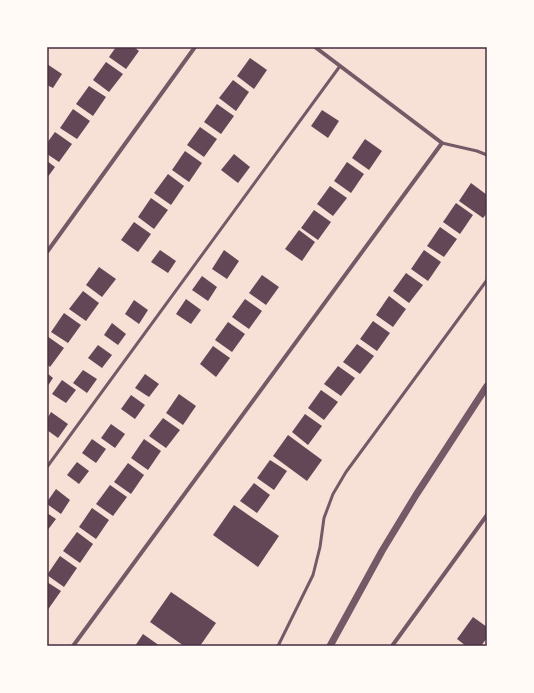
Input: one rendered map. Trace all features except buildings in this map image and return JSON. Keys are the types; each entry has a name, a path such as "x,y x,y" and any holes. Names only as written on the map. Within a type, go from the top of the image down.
{"street":[{"path":"47,252 195,47"},
{"path":"73,646 442,143 316,47"},
{"path":"330,646 382,551 416,495 487,386"},
{"path":"392,646 487,515"}],"lane":[{"path":"47,467 340,66"},
{"path":"442,143 477,151 487,155"},
{"path":"278,646 313,575 320,547 324,518 333,494 351,466 487,280"}]}
